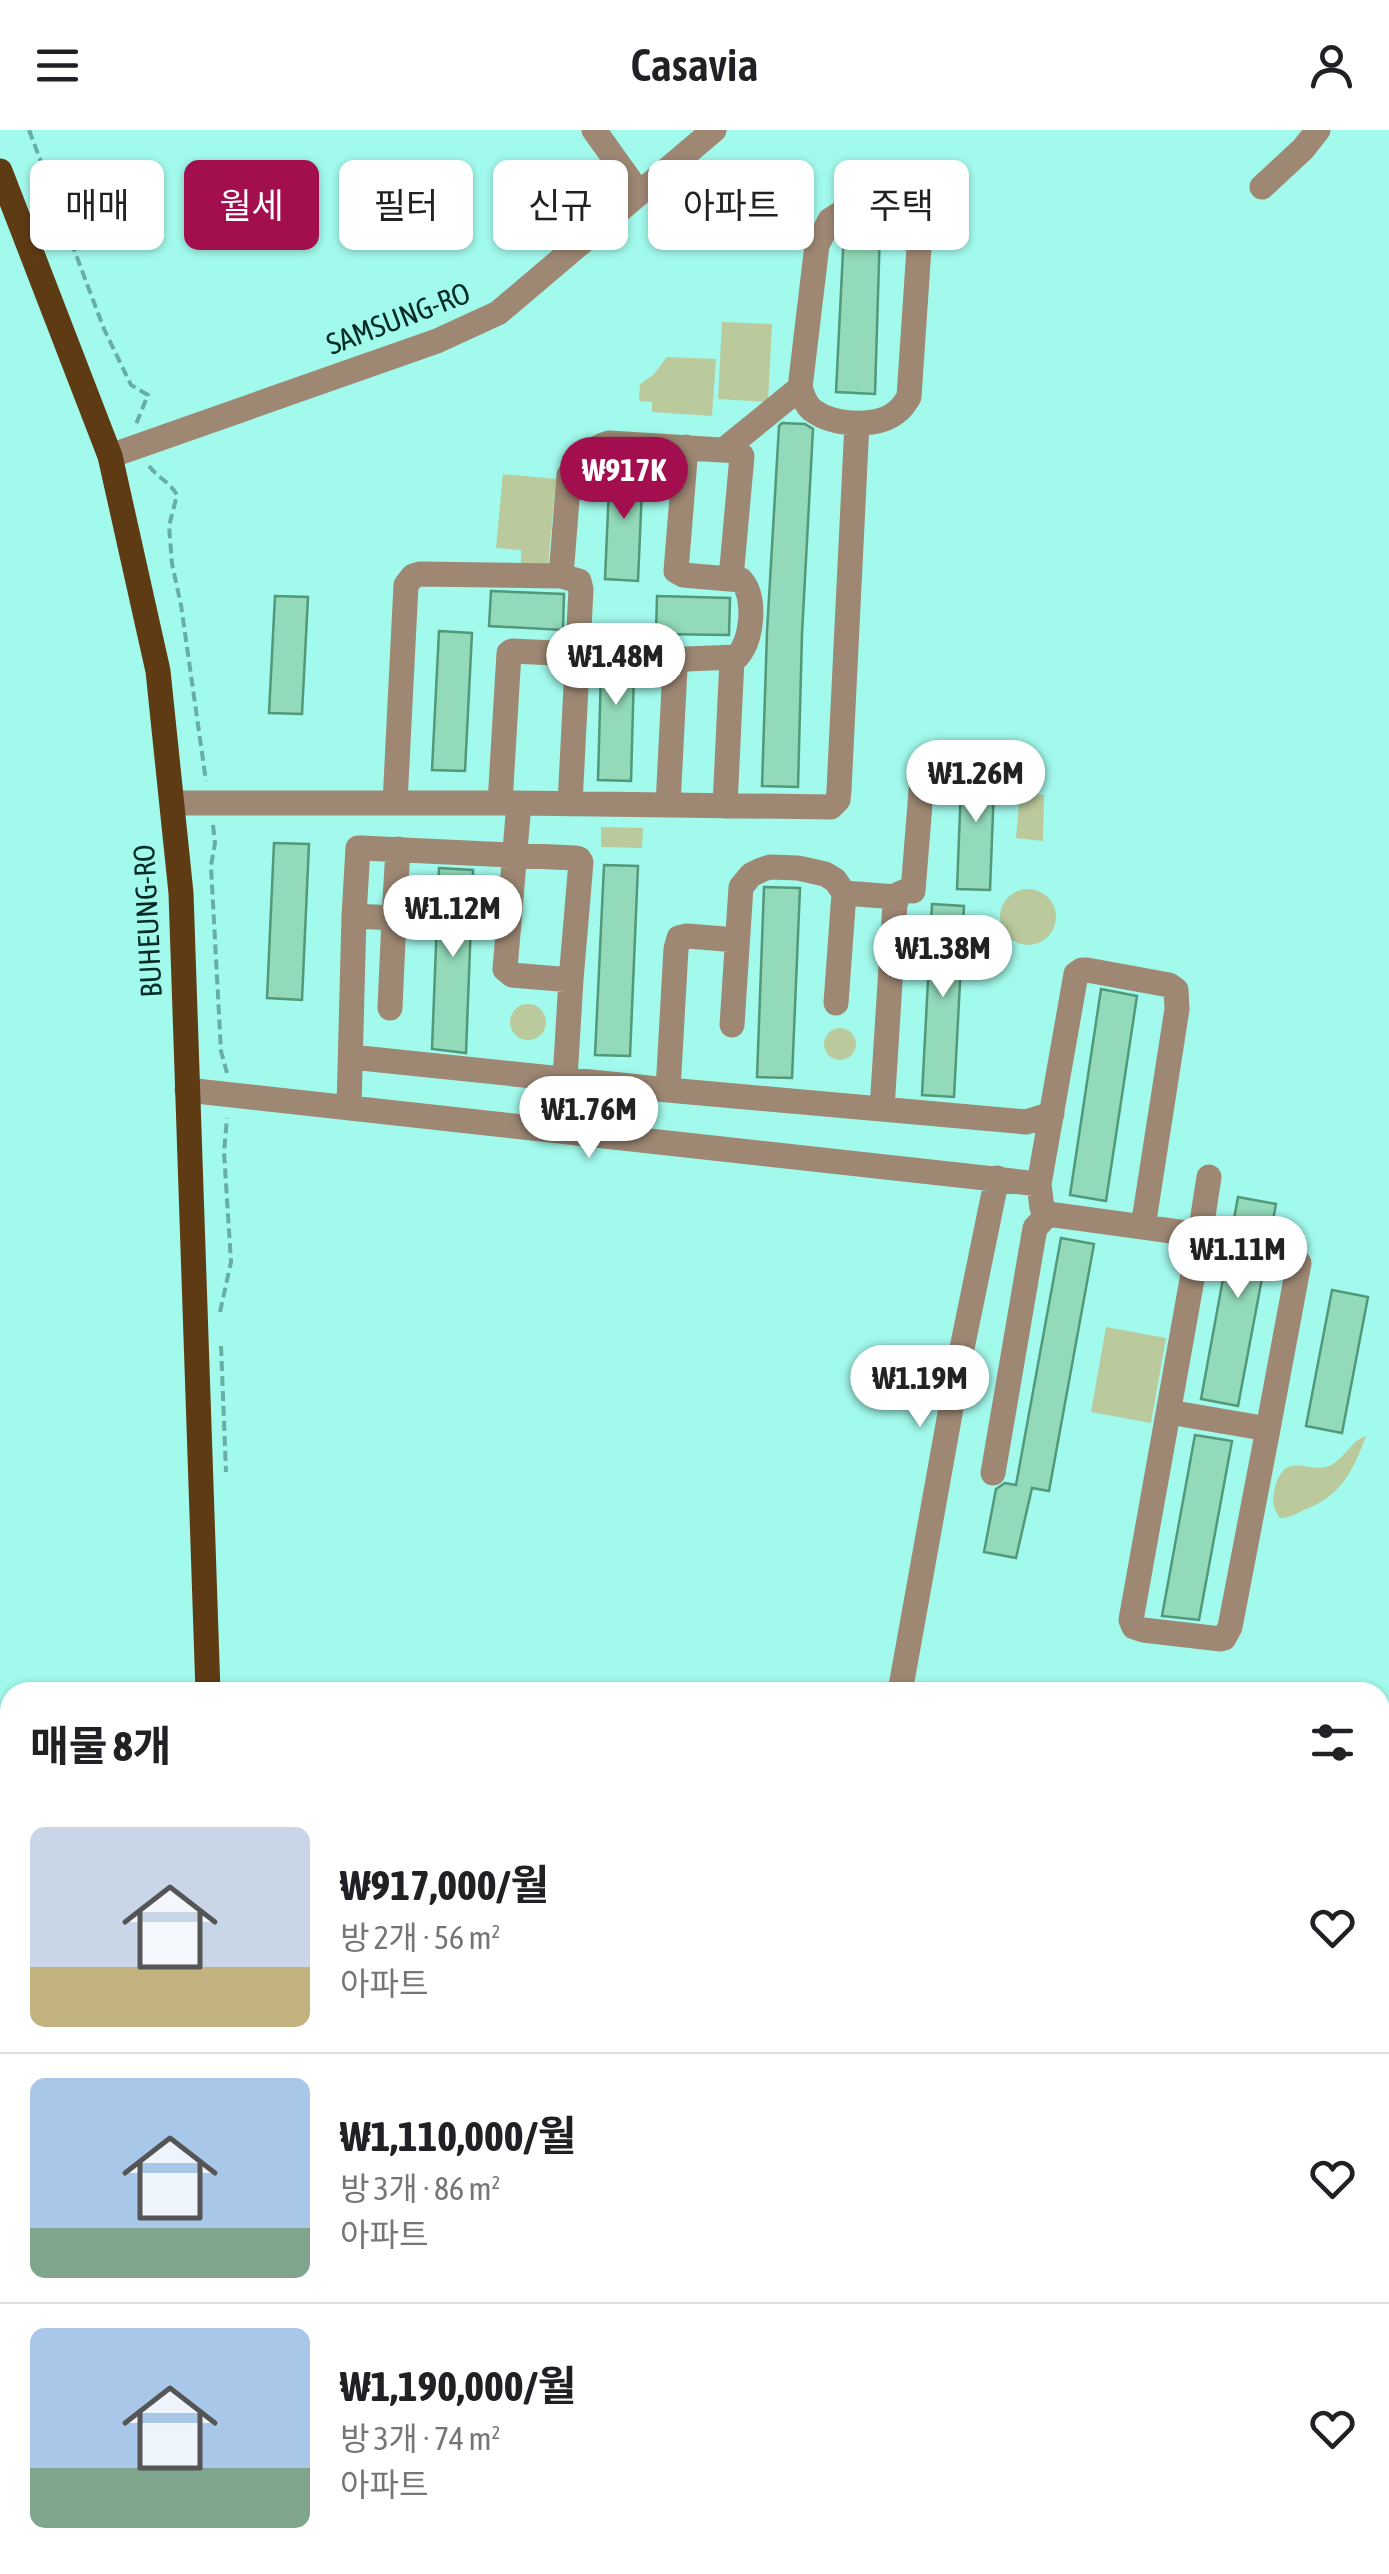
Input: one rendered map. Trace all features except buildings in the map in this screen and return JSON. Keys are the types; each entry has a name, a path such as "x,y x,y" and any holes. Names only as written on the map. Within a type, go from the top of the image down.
{"main road":[{"name":"BUHEUNG-RO","path":"0,171 110,456 158,671 181,892 208,1682"}],"street":[{"path":"594,130 640,193"},
{"name":"SAMSUNG-RO","path":"110,456 437,341 498,314 714,130"},
{"path":"1262,187 1318,130"},
{"path":"889,205 905,211 920,233 909,396 899,411 882,420 857,422 812,410 800,388 814,261 817,244 830,220 849,208 889,205"},
{"path":"726,449 800,388"},
{"path":"172,803 831,808 838,800 857,422"},
{"path":"562,576 569,475 577,462 597,446 609,443 738,451 742,456 731,578"},
{"path":"668,805 675,668 686,659 739,656 745,646 750,614 748,588 741,580 683,575 676,570 686,447"},
{"path":"395,803 406,585 420,574 562,576 578,581 581,589 570,804"},
{"path":"571,980 512,975 505,969 515,856 509,803 509,653 576,654"},
{"path":"725,806 732,659"},
{"path":"882,1109 896,897 902,891 913,890 922,779"},
{"path":"349,1108 356,850 361,848 575,858 581,862 565,1079"},
{"path":"390,1008 398,850"},
{"path":"732,1025 741,887 761,870 818,870 835,880 844,894 836,1004"},
{"path":"844,894 896,897"},
{"path":"354,916 394,918"},
{"path":"668,1090 677,943 684,936 736,940"},
{"path":"1144,1227 1177,1009 1176,990 1162,982 1087,970 1078,972 1039,1184 1042,1208 1048,1214 1200,1235"},
{"path":"350,1057 1026,1122 1052,1114"},
{"path":"187,1090 1039,1184"},
{"path":"1210,1177 1132,1615 1134,1626 1143,1630 1214,1639 1224,1638 1228,1632 1299,1263"},
{"path":"902,1682 997,1178"},
{"path":"993,1473 1035,1228 1048,1214"},
{"path":"1169,1412 1268,1430"}],"green space":[{"path":"722,322 772,324 768,402 718,399"},
{"path":"667,357 716,359 712,416 652,412 652,402 639,401 640,384"},
{"path":"503,474 556,479 548,566 521,563 521,550 496,548"},
{"path":"1020,793 1044,795 1043,841 1016,838"},
{"path":"601,827 643,828 642,848 601,847"},
{"path":"1028,889 1048,897 1056,917 1048,937 1028,945 1008,937 1000,917 1008,897"},
{"path":"528,1004 540,1010 546,1022 540,1034 528,1040 516,1034 510,1022 516,1010"},
{"path":"840,1028 851,1033 856,1044 851,1055 840,1060 829,1055 824,1044 829,1033"},
{"path":"1106,1327 1166,1338 1151,1423 1091,1412"},
{"path":"1366,1436 1338,1488 1320,1502 1280,1518 1273,1496 1285,1469 1329,1466"}]}
